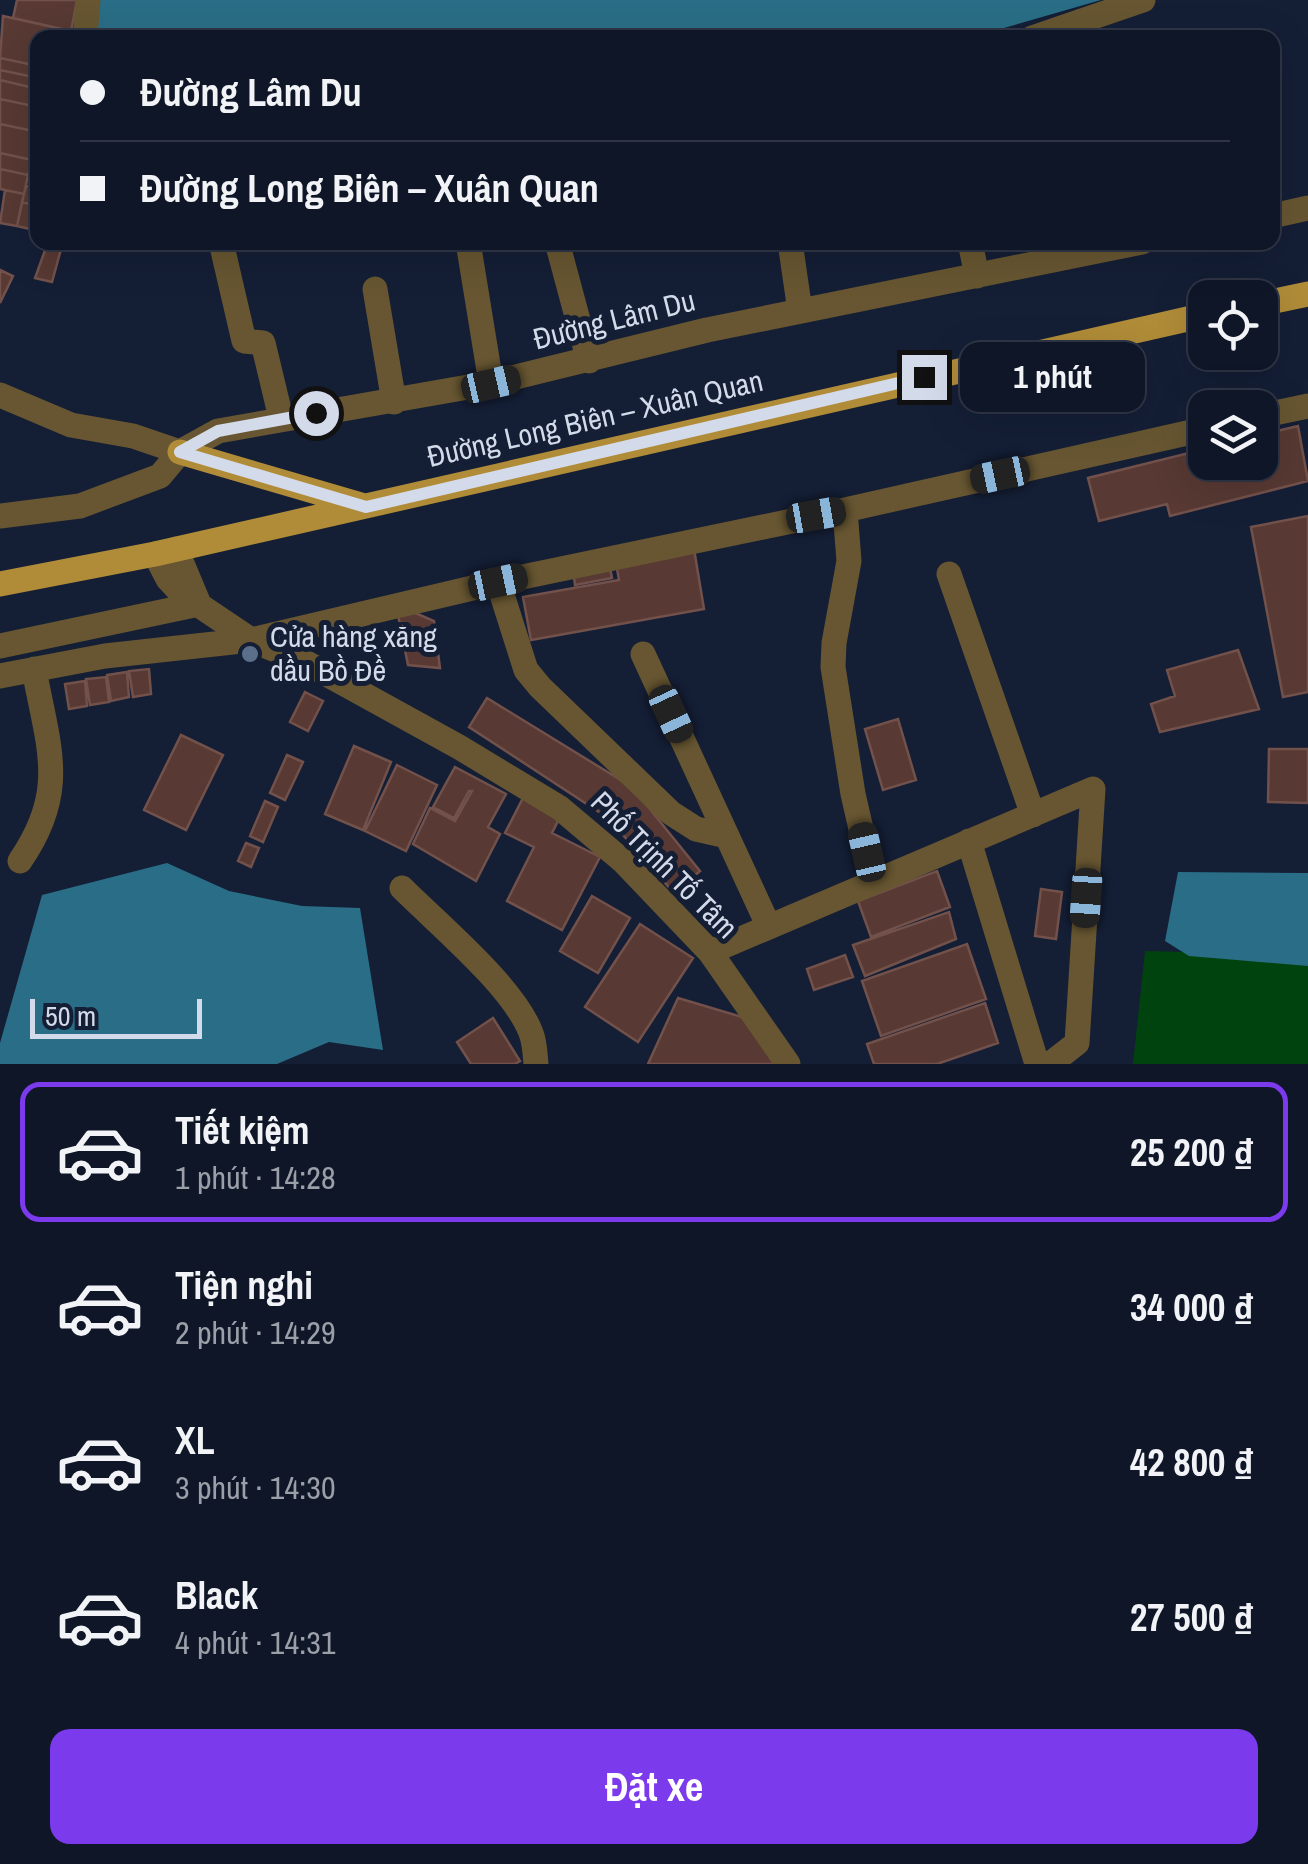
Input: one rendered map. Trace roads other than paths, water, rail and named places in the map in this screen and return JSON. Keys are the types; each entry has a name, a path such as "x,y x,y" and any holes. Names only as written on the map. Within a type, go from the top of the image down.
{"main road":[{"path":"1278,300 1308,294"},
{"name":"Đường Long Biên – Xuân Quan","path":"0,584 166,552 1188,319"},
{"path":"180,452 366,507"}],"street":[{"path":"86,30 88,0"},
{"path":"1105,27 1143,0"},
{"path":"1280,214 1308,208"},
{"path":"223,250 244,341 262,343 281,418"},
{"path":"469,250 491,384"},
{"path":"559,250 589,361"},
{"path":"791,250 800,311"},
{"path":"972,250 978,276"},
{"name":"Đường Lâm Du","path":"0,516 80,506 160,476 180,452 218,431 491,384 707,330 978,276 1045,252"},
{"path":"375,288 394,402"},
{"path":"0,395 71,425 133,436 180,452"},
{"path":"1278,412 1308,406"},
{"path":"0,676 104,656 251,640 498,582 1188,433"},
{"path":"845,510 849,561 832,668 853,794 874,881"},
{"path":"0,646 199,604 166,552"},
{"path":"949,574 1033,815"},
{"path":"498,582 526,670 540,687 670,813 696,829 727,836"},
{"name":"Phố Trịnh Tố Tâm","path":"199,604 251,640 320,670 459,746 560,808 624,862 710,952 788,1064"},
{"path":"643,654 769,927"},
{"path":"20,860 40,832 54,776 34,669"},
{"path":"710,952 1093,789 1077,1043 1050,1064"},
{"path":"969,841 1037,1064"},
{"path":"402,888 514,1005 532,1036 536,1064"}],"water":[{"path":"95,0 1101,0 997,30 92,30"},
{"path":"167,863 229,891 302,906 360,908 383,1050 329,1042 277,1064 0,1064 0,1043 42,895"},
{"path":"1178,872 1308,873 1308,966 1189,956 1165,941"}],"place":[{"name":"Cửa hàng xăng dầu Bồ Đề","path":"250,654"}]}
